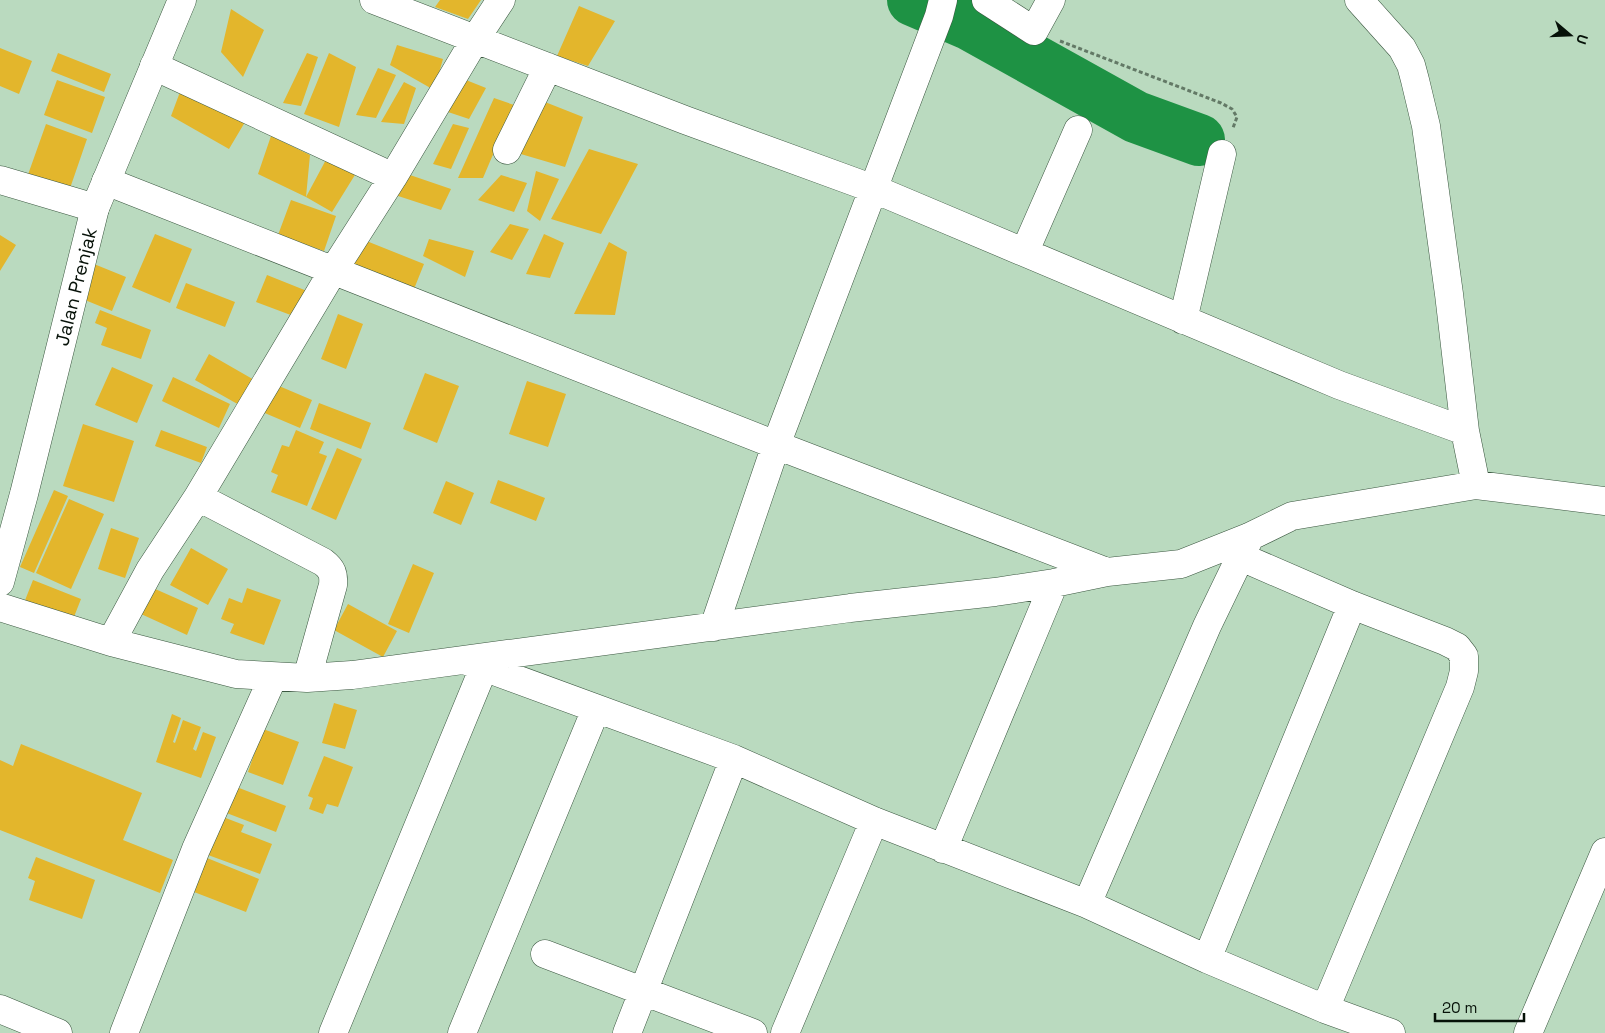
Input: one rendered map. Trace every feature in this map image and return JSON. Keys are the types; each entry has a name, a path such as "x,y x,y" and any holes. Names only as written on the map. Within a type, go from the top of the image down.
{"street":[{"name":"Jalan Prenjak","path":"0,582 24,494 95,208 182,0"},
{"path":"374,0 694,123 874,189 1025,251 1339,385 1465,431"},
{"path":"111,642 150,570 198,497 332,271 393,177 476,38 501,0"},
{"path":"986,0 1034,31 1051,0"},
{"path":"1359,0 1402,48 1411,65 1415,80 1426,126 1449,294 1465,431 1476,486"},
{"path":"714,627 776,444 941,8"},
{"path":"154,66 393,177"},
{"path":"507,150 548,67"},
{"path":"1025,251 1078,130"},
{"path":"1183,320 1222,154"},
{"path":"0,180 95,208"},
{"path":"106,181 332,271 1107,572"},
{"path":"0,607 111,642 236,674 307,678 474,664 714,627 850,608 995,592 1054,583 1107,572 1181,564 1245,547 1292,516 1476,486 1605,501"},
{"path":"198,497 323,562 331,569 334,577 333,585 307,678"},
{"path":"1245,547 1352,605 1445,641 1464,656 1464,671 1456,696 1325,1009"},
{"path":"1087,904 1203,635 1245,547"},
{"path":"942,849 1054,583"},
{"path":"1206,958 1352,605"},
{"path":"474,664 734,759 874,821 1087,904 1325,1009 1391,1033"},
{"path":"333,1033 474,664"},
{"path":"124,1033 196,849 273,677"},
{"path":"462,1033 596,709"},
{"path":"627,1033 734,759"},
{"path":"785,1033 874,821"},
{"path":"1528,1033 1605,852"},
{"path":"545,954 754,1033"},
{"path":"0,1009 58,1033"}],"path":[{"path":"1034,31 1232,109 1237,117 1222,154"}],"building":[{"path":"440,0 481,0 468,19 435,7"},
{"path":"579,6 615,21 588,66 557,56"},
{"path":"231,9 264,30 243,77 221,52"},
{"path":"397,45 443,59 434,90 390,65"},
{"path":"0,48 32,61 19,94 0,86"},
{"path":"58,53 111,74 104,92 51,71"},
{"path":"307,53 318,57 301,106 283,103"},
{"path":"329,53 356,67 339,127 304,114"},
{"path":"378,68 396,75 376,118 356,115"},
{"path":"461,78 486,88 469,119 445,111"},
{"path":"57,80 105,97 92,133 44,115"},
{"path":"404,82 416,88 404,124 381,122"},
{"path":"180,92 245,122 229,149 171,116"},
{"path":"494,98 514,105 483,178 458,178"},
{"path":"545,102 583,117 565,167 507,150"},
{"path":"46,124 87,139 67,197 25,183"},
{"path":"453,124 469,128 451,169 433,164"},
{"path":"271,136 310,155 306,197 258,174"},
{"path":"589,149 638,164 601,234 551,219"},
{"path":"328,156 358,170 332,212 306,197"},
{"path":"536,171 559,179 540,221 527,211"},
{"path":"410,175 451,189 441,210 392,194"},
{"path":"501,175 527,183 514,212 478,200"},
{"path":"291,200 336,216 324,251 278,235"},
{"path":"510,224 529,229 512,260 490,252"},
{"path":"155,234 192,249 170,303 132,287"},
{"path":"544,234 564,243 550,278 526,274"},
{"path":"0,235 16,245 0,271"},
{"path":"359,238 424,264 410,299 345,273"},
{"path":"429,239 474,251 465,277 423,256"},
{"path":"609,242 627,252 615,315 574,314"},
{"path":"94,264 126,277 112,311 80,298"},
{"path":"267,275 307,291 296,317 256,302"},
{"path":"186,283 235,302 225,327 176,308"},
{"path":"100,310 151,330 141,359 101,345 107,328 95,323"},
{"path":"338,314 363,324 346,369 321,359"},
{"path":"209,354 256,381 241,406 195,380"},
{"path":"112,367 153,385 137,423 95,405"},
{"path":"425,373 459,386 437,443 403,429"},
{"path":"173,377 230,404 219,428 162,401"},
{"path":"527,381 566,394 548,447 509,434"},
{"path":"272,383 312,400 300,428 260,411"},
{"path":"319,403 371,423 361,449 310,429"},
{"path":"83,424 134,441 114,502 63,486"},
{"path":"161,430 207,447 201,463 155,446"},
{"path":"296,430 324,442 319,453 327,456 307,506 271,492 278,475 271,472 282,445 289,447"},
{"path":"337,448 362,459 336,520 311,509"},
{"path":"498,480 545,498 536,521 490,503"},
{"path":"446,481 474,493 461,525 433,513"},
{"path":"54,490 68,496 34,573 20,567"},
{"path":"69,499 104,514 71,589 36,573"},
{"path":"111,528 139,538 125,578 98,569"},
{"path":"191,548 228,569 208,605 170,585"},
{"path":"413,564 434,573 409,633 388,624"},
{"path":"33,580 81,599 70,627 22,608"},
{"path":"153,588 198,608 187,635 141,614"},
{"path":"247,588 281,600 264,645 230,633 234,624 221,619 229,598 242,603"},
{"path":"348,604 397,631 383,657 334,630"},
{"path":"334,703 357,710 345,749 322,743"},
{"path":"172,714 181,718 173,742 175,743 183,720 201,727 193,749 196,751 203,732 216,737 201,778 156,762"},
{"path":"263,729 299,742 283,785 248,772"},
{"path":"21,744 142,793 123,840 173,860 160,893 0,830 0,760 13,766"},
{"path":"324,756 353,767 338,807 327,804 323,814 309,809 313,798 308,796"},
{"path":"234,786 286,806 276,832 224,812"},
{"path":"223,817 244,825 241,832 272,844 260,874 208,855"},
{"path":"36,857 95,880 82,919 29,900 35,881 28,878"},
{"path":"207,858 259,879 246,912 194,892"}],"waterway":[{"path":"913,0 969,24 1136,117 1199,140"}]}
